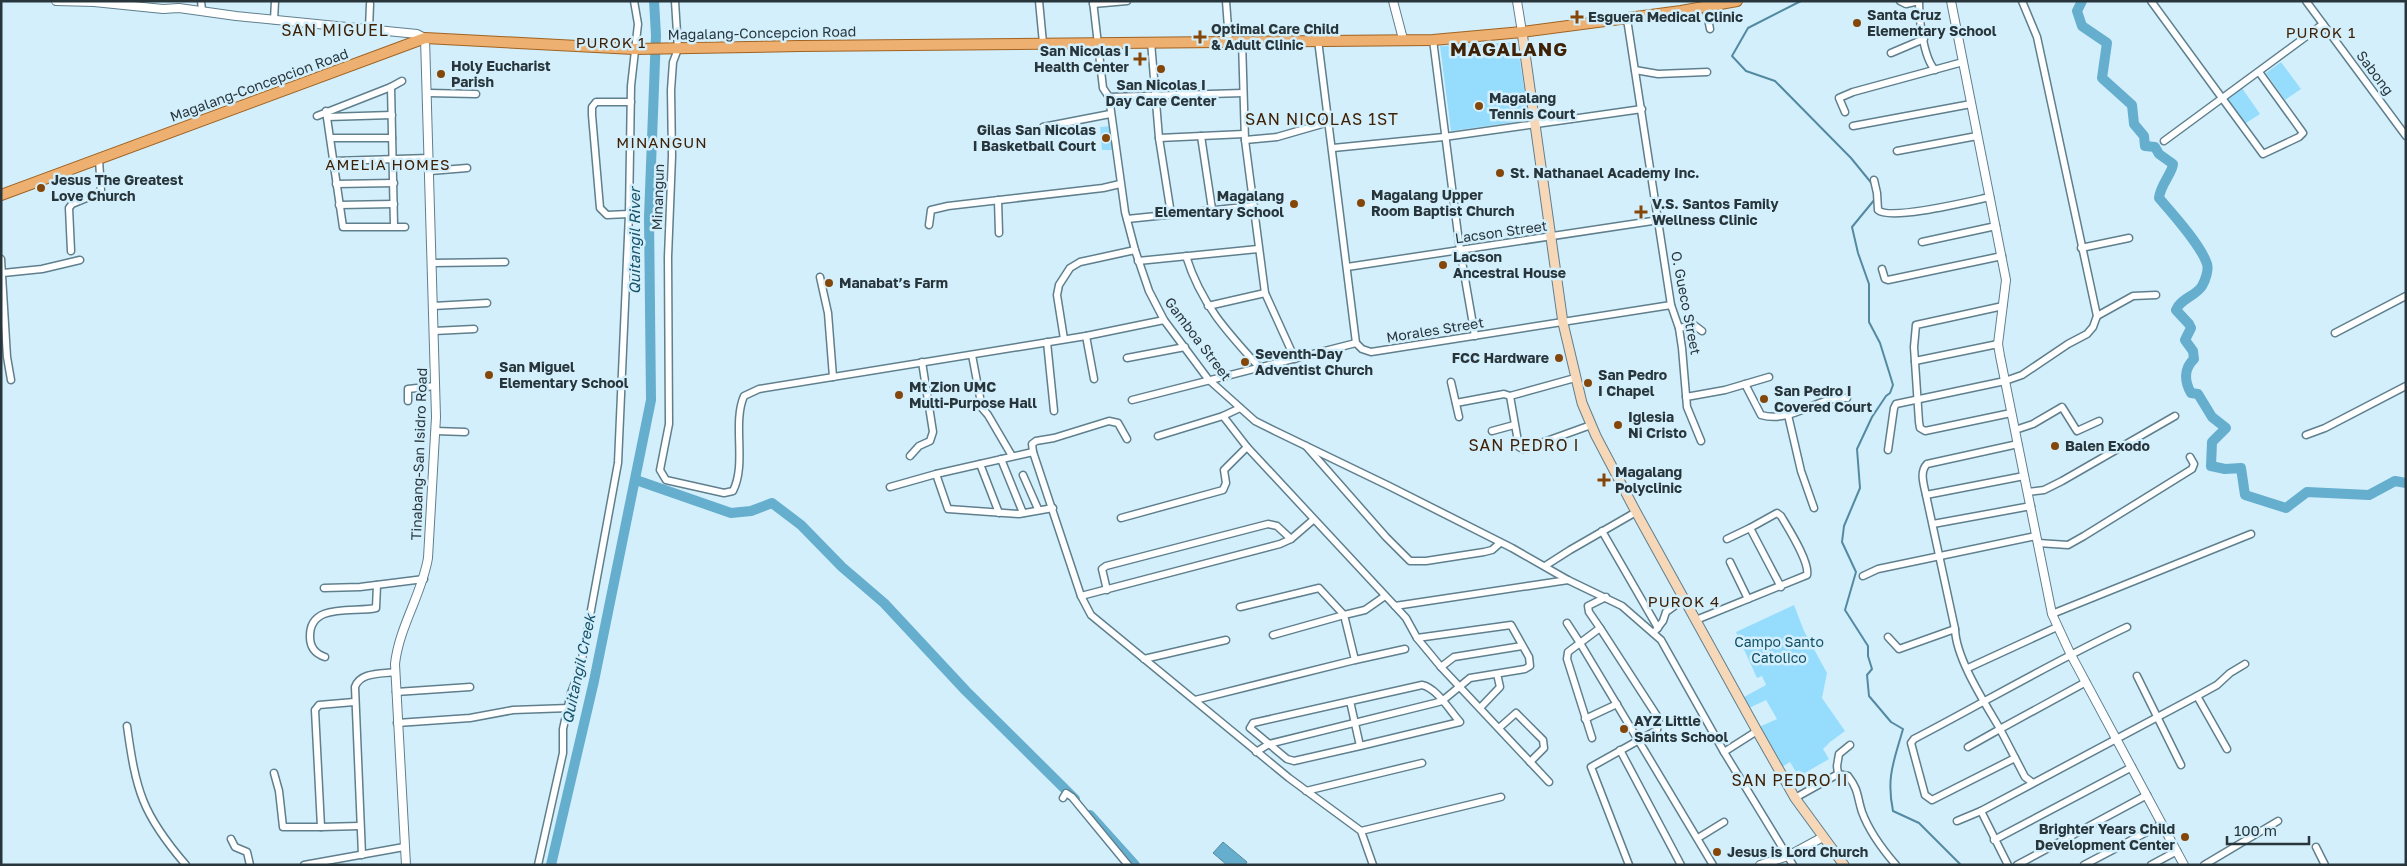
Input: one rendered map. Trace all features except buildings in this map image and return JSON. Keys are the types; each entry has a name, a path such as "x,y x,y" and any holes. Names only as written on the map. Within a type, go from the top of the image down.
{"main road":[{"name":"Magalang-Concepcion Road","path":"1,195 425,38 639,49 1098,42 1433,40 1522,32 1627,19 1692,5 1706,8 1737,1"},
{"path":"1522,32 1563,323 1575,378 1591,425 1636,512 1795,798 1844,865"}],"street":[{"path":"56,1 202,10 274,20 417,34 425,38"},
{"path":"201,1 202,10"},
{"path":"274,20 276,1"},
{"path":"538,865 563,753 564,729 571,693 580,670 617,470 629,214 631,102 639,49 638,16 634,1"},
{"name":"Minangun","path":"675,1 676,49 671,90 672,156 668,257 669,424 660,470 666,480 724,493 732,491 739,455 740,407 744,396 759,389 833,377"},
{"path":"1039,1 1042,43"},
{"path":"1093,3 1127,1"},
{"path":"1226,1 1229,41"},
{"path":"1393,1 1403,39"},
{"path":"1517,1 1522,32"},
{"path":"1900,1 1906,4 1919,1 1928,61 1935,70"},
{"path":"1951,1 2006,280 1998,344 2052,614 2072,656 2184,865"},
{"path":"1888,450 1896,404 2005,381 2022,375 2068,344 2087,334 2093,327 2096,316 2037,37 2022,1"},
{"path":"2151,1 2263,154 2299,137 2303,131 2259,72"},
{"name":"Sabong","path":"2306,1 2406,136"},
{"name":"Gamboa Street","path":"1093,3 1103,88 1109,97 1120,184 1138,261 1149,291 1164,320 1208,379 1240,408 1275,431 1303,443 1455,519 1568,580 1606,597 1622,606 1642,626 1655,630"},
{"path":"369,29 370,4"},
{"path":"1706,8 1710,29"},
{"name":"O. Gueco Street","path":"1627,19 1671,305 1679,328 1687,407 1701,441"},
{"path":"2164,141 2323,24"},
{"name":"Tinabang-San Isidro Road","path":"406,865 395,672 398,648 424,579 428,558 435,431 430,171 425,38"},
{"path":"1890,53 1924,39"},
{"path":"1132,400 1208,379 1260,368 1356,343 1318,40"},
{"path":"1433,40 1460,250 1475,336"},
{"path":"1242,41 1245,137 1265,293 1295,359"},
{"path":"1151,42 1159,138 1171,214"},
{"path":"1845,112 1839,100 1847,94 1963,62"},
{"path":"1635,70 1658,74 1708,72"},
{"path":"327,114 402,81"},
{"path":"391,87 394,226"},
{"path":"428,93 476,94"},
{"path":"1109,97 1244,93"},
{"path":"629,214 607,214 600,208 592,108 596,102 631,102"},
{"path":"1853,126 1971,104"},
{"path":"1333,148 1444,137 1642,109"},
{"path":"327,114 342,225 345,228 405,227"},
{"path":"316,116 327,114 392,115"},
{"path":"1043,127 1110,114"},
{"path":"1159,138 1201,136 1277,137 1329,122"},
{"path":"1201,136 1212,210"},
{"path":"1897,151 1977,136"},
{"path":"331,138 392,138"},
{"path":"334,161 429,158"},
{"path":"71,251 69,208 76,202 101,192 98,159"},
{"path":"430,171 467,168"},
{"path":"1874,180 1878,210 1886,214 1931,209 1990,197"},
{"path":"336,184 394,183"},
{"path":"930,225 932,210 1103,188 1120,184"},
{"path":"998,200 998,233"},
{"path":"339,205 394,204"},
{"path":"1127,218 1254,206"},
{"name":"Lacson Street","path":"1347,266 1551,238 1659,220"},
{"path":"1922,242 1996,226"},
{"path":"2081,248 2129,238"},
{"path":"1138,261 1258,249"},
{"path":"1064,339 1057,295 1059,285 1070,268 1080,262 1135,250"},
{"path":"1186,256 1194,283 1208,306 1232,338 1260,368"},
{"path":"1882,269 1885,279 1888,280 2002,256"},
{"path":"1,258 7,357 11,380"},
{"path":"2,273 42,269 80,260"},
{"path":"432,264 505,262"},
{"path":"820,277 828,314 833,377 1086,336 1164,320"},
{"path":"1208,306 1265,293"},
{"path":"2096,316 2133,296 2156,295"},
{"path":"2335,332 2406,296"},
{"path":"433,306 487,303"},
{"name":"Morales Street","path":"1356,343 1362,349 1371,352 1671,305"},
{"path":"2003,306 1916,325 1914,332 1915,361 1921,430 2011,413"},
{"path":"1679,328 1694,325 1702,331"},
{"path":"434,331 474,329"},
{"path":"1086,336 1094,379"},
{"path":"1047,342 1054,411"},
{"path":"1915,361 1998,344"},
{"path":"1126,358 1185,348"},
{"path":"972,355 982,408 1012,456"},
{"path":"910,456 919,446 930,440 933,432 922,362"},
{"path":"1686,397 1769,377"},
{"path":"1456,403 1504,394 1510,396 1575,378"},
{"path":"1451,382 1459,417"},
{"path":"1745,384 1761,416 1774,418 1835,399 1848,398"},
{"path":"408,401 408,389 435,386"},
{"path":"2306,435 2325,428 2406,386"},
{"path":"1510,396 1514,425 1519,447 1522,449 1591,425"},
{"path":"2015,430 2033,424 2062,407 2078,431 2099,421"},
{"path":"1158,436 1223,416 1240,408"},
{"path":"1788,415 1800,471 1814,508"},
{"path":"1223,416 1247,447 1313,520 1406,618 1417,638 1441,667 1549,782"},
{"path":"2028,492 2044,490 2062,481 2175,416"},
{"path":"1127,439 1118,423 1104,422 1054,438 1032,442 1033,452 1081,596 1091,615 1256,752 1306,792 1361,831 1373,865"},
{"path":"1492,431 1514,425"},
{"path":"435,431 464,432"},
{"path":"1303,443 1379,530 1410,561 1426,562 1484,552 1492,550 1500,543"},
{"path":"2018,444 1927,464 1922,473 1956,640 1968,668 2025,778 2033,783"},
{"path":"1121,518 1223,490 1226,483 1224,470 1247,447"},
{"path":"890,487 936,474 1033,452"},
{"path":"1863,576 1878,569 2037,539 2068,545 2192,469 2194,464 2190,457"},
{"path":"1001,459 1022,514"},
{"path":"980,464 999,514"},
{"path":"936,474 948,509 999,514 1022,514 1038,509 1053,508"},
{"path":"1023,475 1038,509"},
{"path":"1926,495 2024,476"},
{"path":"1933,524 2031,506"},
{"path":"1545,566 1636,512"},
{"path":"1696,620 1781,587 1805,576 1808,572 1783,518 1779,514 1774,514 1727,539"},
{"path":"1081,596 1290,540 1313,520"},
{"path":"1107,590 1102,573 1102,569 1106,566 1268,524 1278,526 1290,540"},
{"path":"1750,528 1781,587"},
{"path":"1602,531 1724,752 1793,865"},
{"path":"2052,614 2251,534"},
{"path":"1730,562 1748,599"},
{"path":"324,588 377,585 424,579"},
{"path":"1395,606 1568,580"},
{"path":"325,658 317,654 311,645 310,638 314,621 325,613 376,608 377,585"},
{"path":"1240,607 1319,588 1344,615 1355,660"},
{"path":"1273,636 1365,610 1385,596"},
{"path":"1606,597 1588,607 1659,719 1657,730 1593,765 1591,769 1629,865"},
{"path":"1655,630 1663,621 1666,612 1684,599"},
{"path":"1567,623 1639,739 1713,865"},
{"path":"1256,752 1269,744 1442,701 1470,678 1528,668 1529,656 1512,626 1417,638"},
{"path":"1968,668 2058,627"},
{"path":"2015,758 1988,770 1940,798 1930,800 1925,795 1912,749 1912,740 1984,700 2127,627"},
{"path":"1592,738 1568,659 1568,652 1600,628"},
{"path":"1888,637 1899,649 1955,629"},
{"path":"1144,660 1226,640"},
{"path":"1441,667 1454,657 1522,646"},
{"path":"1195,700 1405,648"},
{"path":"1957,821 1981,811 2197,696 2245,664"},
{"path":"362,855 354,702 357,682 374,674 395,672"},
{"path":"1480,708 1500,687 1497,674"},
{"path":"2136,676 2181,765"},
{"path":"1968,746 2086,682"},
{"path":"1422,685 1426,686 1442,701 1460,722 1294,761 1269,744 1252,730 1250,725 1350,702 1422,685"},
{"path":"396,692 470,687"},
{"path":"2197,696 2227,750"},
{"path":"321,827 315,707 318,705 354,702"},
{"path":"1350,702 1360,746"},
{"path":"1585,719 1617,704"},
{"path":"397,723 470,718 513,710 569,708"},
{"path":"1500,728 1516,713 1544,740 1544,748 1530,762"},
{"path":"127,726 137,788 147,814 186,865"},
{"path":"1724,752 1757,731"},
{"path":"1838,774 1839,754 1850,745"},
{"path":"1620,750 1681,865"},
{"path":"1306,792 1422,763"},
{"path":"1994,840 2132,767"},
{"path":"274,773 284,827 360,826"},
{"path":"1795,798 1838,774 1848,776 1856,786 1862,812 1871,830 1896,865"},
{"path":"1063,798 1066,793 1072,797 1128,865"},
{"path":"2017,865 2147,795"},
{"path":"1361,831 1501,797"},
{"path":"1981,811 2008,865"},
{"path":"2204,865 2278,821"},
{"path":"1698,838 1724,822"},
{"path":"2084,865 2162,824"},
{"path":"1760,865 1788,856 1823,837"},
{"path":"231,839 235,847 247,852 250,865"},
{"path":"304,865 404,847"},
{"path":"2316,847 2325,865"},
{"path":"2151,865 2177,851"}],"green space":[{"path":"1517,42 1529,120 1451,131 1440,46"},
{"path":"2281,62 2301,89 2285,100 2266,73"},
{"path":"2242,88 2260,114 2243,125 2224,100"},
{"name":"Gilas San Nicolas I Basketball Court","path":"1111,126 1112,150 1102,150 1100,127"},
{"name":"Campo Santo Catolico","path":"1794,605 1804,631 1827,673 1822,698 1845,731 1823,749 1829,759 1803,774 1799,770 1796,772 1790,762 1782,767 1759,727 1777,719 1766,700 1749,708 1744,697 1766,685 1762,676 1757,678 1736,632"}],"shaded area":[{"path":"1223,842 1247,862 1245,865 1227,865 1213,853"}],"waterway":[{"name":"Quitangil River","path":"551,865 594,681 651,400 649,217 656,35 654,1"},
{"path":"1801,1 1748,28 1732,56 1746,71 1775,81 1851,158 1873,185"},
{"path":"2082,1 2077,11 2082,26 2107,43 2102,78 2132,105 2134,124 2144,136 2145,146 2155,147 2159,154 2173,164 2159,198 2193,239 2207,264 2207,272 2202,286 2181,303 2176,310 2191,328 2185,340 2193,351 2194,359 2188,366 2186,375 2191,393 2198,394 2212,417 2226,428 2212,442 2211,466 2225,469 2241,468 2245,495 2286,508 2307,492 2369,495 2395,481 2406,483"},
{"path":"1875,199 1852,227 1858,253 1869,284 1869,322 1880,343 1893,385 1890,393 1872,417 1857,449 1860,488 1844,526 1842,542 1856,572 1845,610 1868,646 1868,656 1872,669 1867,675 1869,696 1891,722 1903,729 1892,769 1890,788 1893,811 1919,823 1961,865"},
{"path":"636,480 731,513 751,511 772,503 801,525 842,567 884,603 966,691 1075,799"},
{"path":"1090,815 1135,865"}],"place":[{"name":"Esguera Medical Clinic","path":"1577,17"},
{"name":"Santa Cruz Elementary School","path":"1857,23"},
{"name":"Optimal Care Child & Adult Clinic","path":"1200,37"},
{"name":"San Nicolas I Health Center","path":"1140,59"},
{"name":"San Nicolas I Day Care Center","path":"1161,69"},
{"name":"Holy Eucharist Parish","path":"441,74"},
{"name":"Magalang Tennis Court","path":"1479,106"},
{"name":"Gilas San Nicolas I Basketball Court","path":"1106,138"},
{"name":"St. Nathanael Academy Inc.","path":"1500,173"},
{"name":"Jesus The Greatest Love Church","path":"41,188"},
{"name":"Magalang Upper Room Baptist Church","path":"1361,203"},
{"name":"Magalang Elementary School","path":"1294,204"},
{"name":"V.S. Santos Family Wellness Clinic","path":"1641,212"},
{"name":"Lacson Ancestral House","path":"1443,265"},
{"name":"Manabat’s Farm","path":"829,283"},
{"name":"FCC Hardware","path":"1559,358"},
{"name":"Seventh-Day Adventist Church","path":"1245,362"},
{"name":"San Miguel Elementary School","path":"489,375"},
{"name":"San Pedro I Chapel","path":"1588,383"},
{"name":"Mt Zion UMC Multi-Purpose Hall","path":"899,395"},
{"name":"San Pedro I Covered Court","path":"1764,399"},
{"name":"Iglesia Ni Cristo","path":"1618,425"},
{"name":"Balen Exodo","path":"2055,446"},
{"name":"Magalang Polyclinic","path":"1604,480"},
{"name":"AYZ Little Saints School","path":"1624,729"},
{"name":"Brighter Years Child Development Center","path":"2185,837"},
{"name":"Jesus is Lord Church","path":"1717,852"}],"district":[{"name":"SAN MIGUEL","path":"335,30"},
{"name":"PUROK 1","path":"2321,33"},
{"name":"PUROK 1","path":"611,43"},
{"name":"MAGALANG","path":"1509,49"},
{"name":"SAN NICOLAS 1ST","path":"1322,119"},
{"name":"MINANGUN","path":"662,143"},
{"name":"AMELIA HOMES","path":"388,165"},
{"name":"SAN PEDRO I","path":"1524,445"},
{"name":"PUROK 4","path":"1684,602"},
{"name":"SAN PEDRO II","path":"1790,780"}],"water label":[{"name":"Quitangil Creek","path":"579,669"}]}
